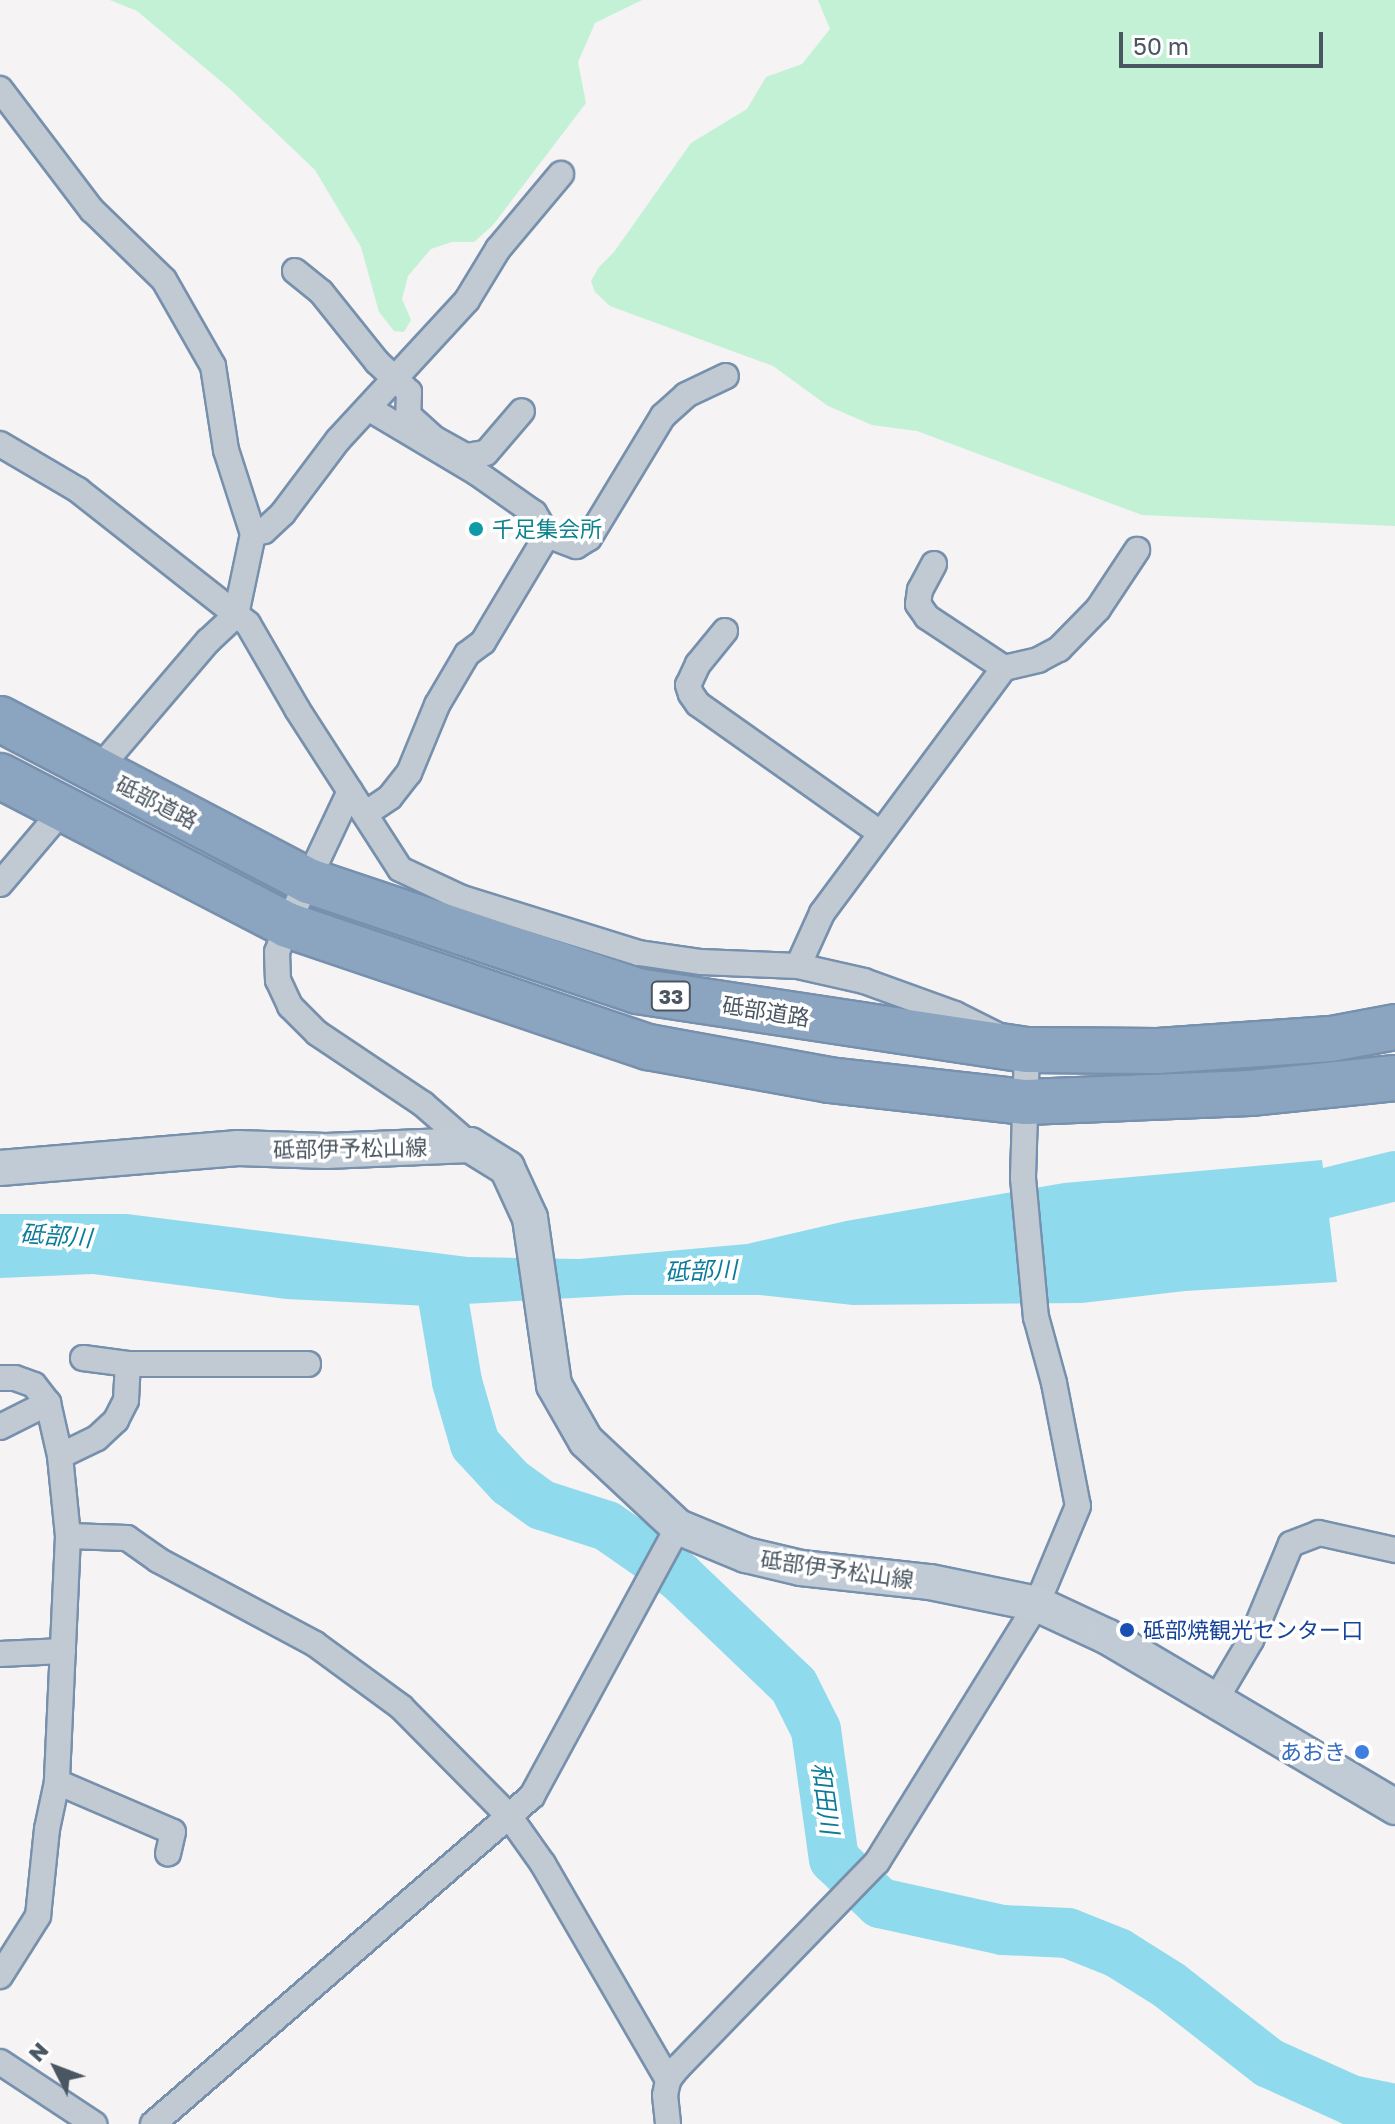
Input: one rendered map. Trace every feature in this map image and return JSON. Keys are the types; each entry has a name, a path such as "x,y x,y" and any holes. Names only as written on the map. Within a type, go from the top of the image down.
{"highway":[{"name":"砥部道路","path":"0,719 309,881 637,991 1027,1050 1205,1048 1331,1039 1395,1027"},
{"path":"0,776 62,811 287,925 648,1047 829,1080 1026,1102 1250,1093 1395,1078"}],"main road":[{"name":"砥部伊予松山線","path":"0,1168 238,1148 326,1151 470,1145 507,1168 530,1218 544,1293 546,1340 554,1385 586,1441 675,1534 801,1568 930,1582 1037,1604 1108,1637 1395,1807"}],"street":[{"path":"0,89 92,210 164,280 213,366 226,450 253,534 236,615 197,652 97,771"},
{"path":"253,534 264,531 283,513 338,440 467,300 498,249 561,174"},
{"path":"295,271 321,292 395,380 409,392 408,415 435,439 466,456 486,453 522,411"},
{"path":"368,408 489,481 534,513 547,535 576,546 589,538 663,416 686,395 726,376"},
{"path":"0,444 78,490 248,624 400,869 462,898 639,953 701,962 798,966 864,981 955,1014 1027,1050 1023,1178 1036,1317 1054,1383 1078,1506 1037,1604 877,1862 828,1908 668,2080"},
{"path":"365,814 390,797 409,773 437,705 467,654 483,642 501,607 547,535"},
{"path":"798,966 822,913 879,832 1004,668 1038,660 1059,649 1098,609 1137,550"},
{"path":"934,564 920,590 918,604 927,617 1004,668"},
{"path":"725,631 698,664 688,685 698,704 879,832"},
{"path":"350,791 287,925 277,952 278,980 290,1006 317,1033 423,1104 470,1145"},
{"path":"0,884 62,811"},
{"path":"83,1358 128,1364 308,1364"},
{"path":"60,1456 97,1438 116,1420 126,1400 128,1364"},
{"path":"0,1378 15,1378 34,1385 48,1403 60,1456 68,1536 57,1782 47,1829 38,1916 0,1976"},
{"path":"0,1427 48,1403"},
{"path":"1215,1701 1251,1640 1291,1544 1319,1533 1395,1550"},
{"path":"153,2124 532,1796 675,1534"},
{"path":"68,1536 127,1538 158,1560 315,1644 401,1707 509,1816 543,1864 668,2080 668,2124"},
{"path":"0,1654 63,1651"},
{"path":"57,1782 173,1832 168,1853"},
{"path":"0,2062 94,2124"}],"green space":[{"path":"110,0 642,0 595,23 578,62 586,103 493,225 474,242 452,242 431,249 408,276 402,299 411,320 404,332 394,331 379,312 361,247 315,170 229,88 137,11"},
{"path":"818,0 1395,0 1395,526 1142,515 917,431 872,425 828,406 773,366 610,306 595,292 591,281 599,267 614,252 691,143 747,109 766,77 802,64 830,29"}],"water":[{"path":"1322,1160 1337,1282 1185,1291 1082,1303 853,1305 760,1295 627,1295 429,1306 286,1299 93,1274 0,1278 0,1214 127,1214 468,1257 579,1259 747,1244 846,1221 1064,1183"}],"waterway":[{"name":"砥部川","path":"1261,1209 1395,1176"},
{"name":"和田川","path":"440,1280 457,1382 475,1444 510,1482 542,1505 607,1526 679,1576 794,1686 816,1730 834,1859 880,1903 1003,1930 1068,1933 1118,1953 1169,1985 1269,2063 1351,2100 1395,2109"}],"place":[{"name":"千足集会所","path":"476,529"},
{"name":"砥部焼観光センター口","path":"1127,1630"},
{"name":"あおき","path":"1362,1752"}]}
